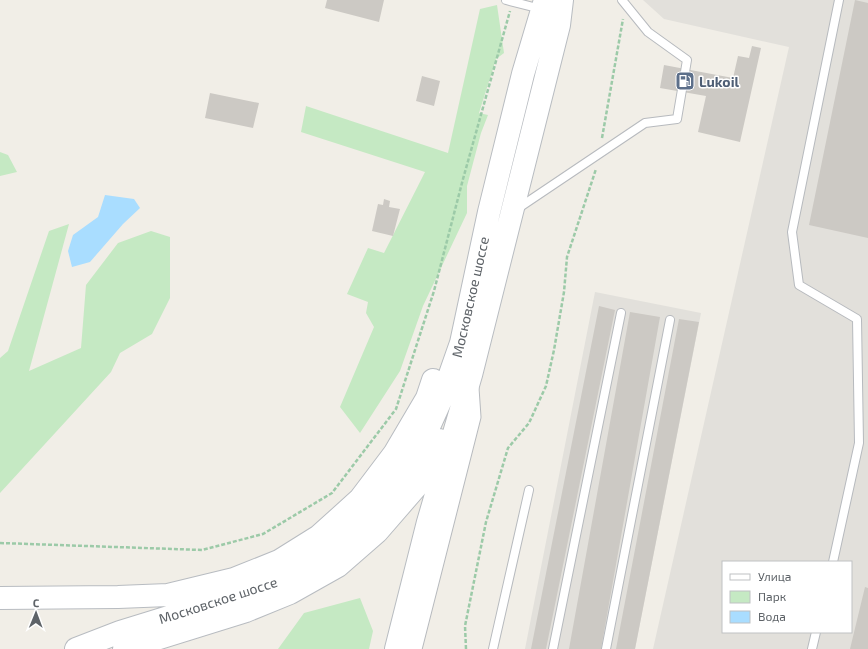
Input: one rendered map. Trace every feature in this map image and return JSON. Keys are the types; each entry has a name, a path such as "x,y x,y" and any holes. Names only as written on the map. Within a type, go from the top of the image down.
{"main road":[{"name":"Московское шоссе","path":"471,375 559,25 562,0"},
{"name":"Московское шоссе","path":"76,649 127,629 240,595 286,577 330,551 392,486 418,451 441,400 461,342 489,212 543,5"},
{"path":"0,598 168,595 234,579 279,561 319,536 360,499 394,454 427,398 452,327 489,212"},
{"path":"124,649 246,611 290,593 338,566 377,532 416,487 471,375"},
{"path":"396,649 428,522 471,375"}],"street":[{"path":"414,649 473,417 471,375 461,342"}],"lane":[{"path":"833,561 859,443 857,319 799,285 792,232 839,0"},
{"path":"509,1 543,5"},
{"path":"513,211 645,123 678,119 687,60 648,32 624,2"},
{"path":"553,649 621,313"},
{"path":"606,649 670,320"},
{"path":"493,649 529,490"},
{"path":"812,649 816,633"}],"path":[{"path":"0,543 202,550 263,534 332,492 396,409 434,291 509,1"},
{"path":"466,649 465,626 486,522 508,448 528,423 546,386 564,292 567,257 596,171 624,2"}],"shaded area":[{"path":"643,0 868,0 868,649 653,649 789,47 664,19"},
{"path":"595,292 701,313 635,649 525,649"}],"green space":[{"path":"497,5 504,53 496,59 479,113 488,115 481,133 467,186 467,213 423,306 400,371 360,433 340,407 374,327 366,313 368,302 347,294 368,248 384,253 425,172 301,132 306,106 448,153 480,9"},
{"path":"0,152 8,155 17,172 0,176"},
{"path":"69,224 29,371 81,348 86,285 118,243 151,231 170,237 170,298 152,334 120,353 111,372 0,493 0,358 8,351 49,231"},
{"path":"360,598 373,631 369,649 278,649 304,613"}],"water":[{"path":"105,195 134,199 140,208 123,224 90,262 72,267 68,251 73,235 98,217"}],"building":[{"path":"327,0 384,0 379,22 325,8"},
{"path":"855,0 868,3 868,238 809,225"},
{"path":"752,46 761,48 740,142 698,132 706,96 660,88 664,65 733,78 738,56 749,58"},
{"path":"422,76 440,81 434,106 416,101"},
{"path":"210,93 259,103 253,128 205,118"},
{"path":"384,199 390,201 389,207 400,209 393,236 372,231 378,204 383,205"},
{"path":"599,306 615,310 546,649 531,649"},
{"path":"630,312 660,317 601,649 569,649"},
{"path":"679,319 699,322 635,649 616,649"},
{"path":"865,587 868,588 868,649 850,649"}],"place":[{"name":"Lukoil","path":"685,81"}]}
